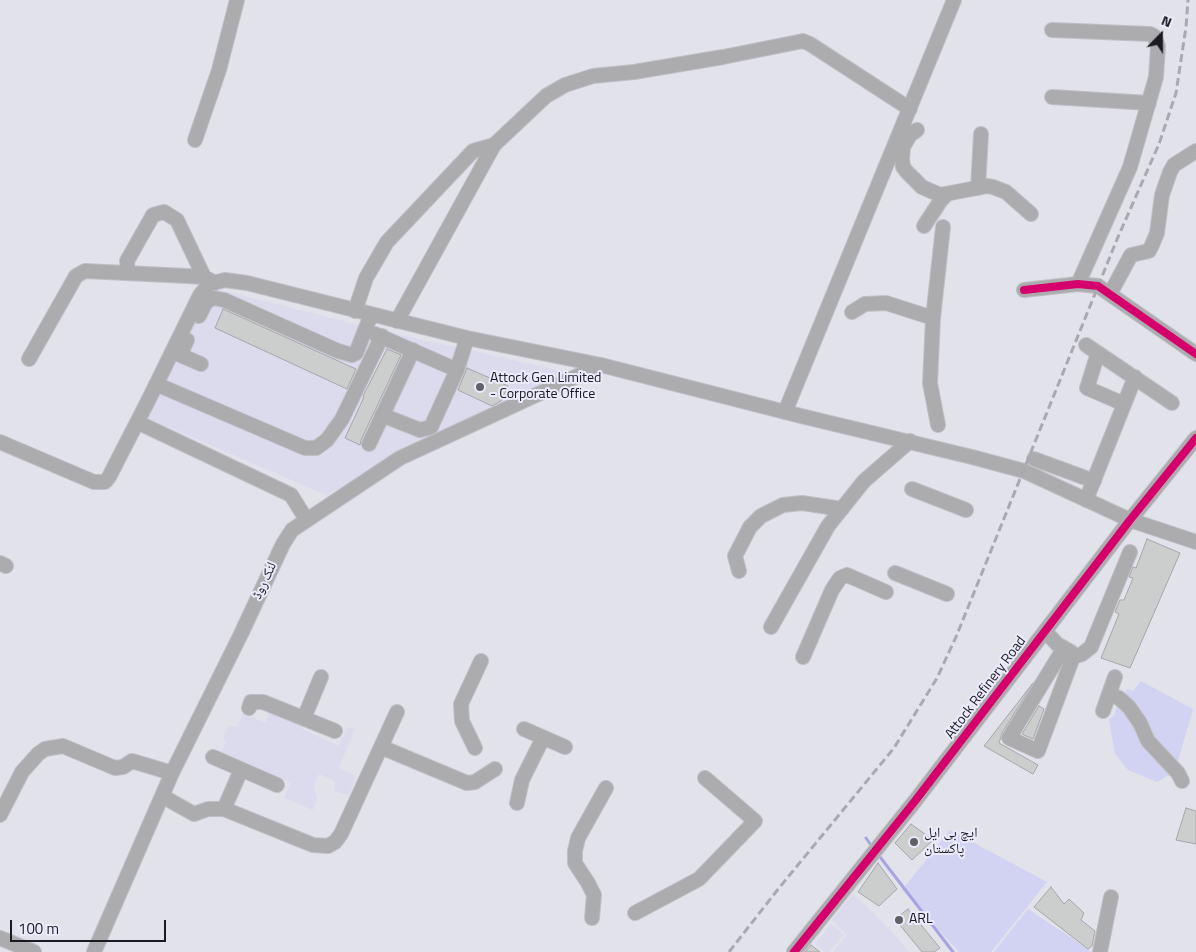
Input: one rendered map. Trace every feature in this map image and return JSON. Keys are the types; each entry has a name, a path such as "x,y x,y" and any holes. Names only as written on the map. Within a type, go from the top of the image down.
{"street":[{"path":"195,140 219,70 237,0"},
{"path":"785,412 954,0"},
{"path":"1052,30 1154,36 1158,46 1156,77 1130,167 1078,284"},
{"path":"397,321 494,145 546,96 565,85 593,76 652,69 802,41 810,44 910,109"},
{"path":"1052,97 1149,103"},
{"path":"918,130 910,135 903,147 903,167 922,187 940,195 987,186 1000,189 1031,214"},
{"path":"978,188 981,134"},
{"path":"355,311 366,278 387,242 473,151 494,145"},
{"path":"1110,294 1131,255 1149,251 1152,245 1157,233 1162,195 1174,165 1196,151"},
{"path":"924,226 947,194"},
{"path":"0,442 99,484 105,482 109,477 200,295 210,284 177,220 164,212 153,216 127,261 128,273"},
{"path":"938,424 930,383 933,318 944,228"},
{"path":"28,359 76,276 85,272 128,273 247,283 467,338 601,365 1024,471 1130,520 1196,542"},
{"path":"1024,290 1078,284 1098,286 1196,354"},
{"path":"201,364 180,355 205,304 214,298 224,300 338,351 352,355 356,354 371,315"},
{"path":"852,312 865,304 886,302 933,318"},
{"path":"366,329 457,370"},
{"path":"156,384 305,448 316,448 327,440 342,419 382,336"},
{"path":"382,415 412,428 428,429 433,424 457,370 467,338"},
{"path":"1086,345 1172,403"},
{"path":"369,444 413,350"},
{"path":"1098,353 1087,388 1124,404"},
{"name":"لنک روڈ","path":"94,952 172,773 283,544 292,530 400,458 601,365"},
{"path":"1086,500 1135,377"},
{"path":"137,422 291,495 306,520"},
{"name":"Attock Refinery Road","path":"794,952 875,851 1130,520 1196,438"},
{"path":"771,627 828,526 864,481 910,441"},
{"path":"1034,458 1094,481"},
{"path":"912,489 966,510"},
{"path":"739,571 735,556 750,527 761,516 783,505 802,503 842,510"},
{"path":"1045,631 1069,653 1082,654 1090,647 1130,552"},
{"path":"895,573 947,594"},
{"path":"803,657 832,590 840,578 848,575 886,592"},
{"path":"1069,653 1056,703 1038,751 1009,738 1036,694 1069,653"},
{"path":"475,748 462,721 461,704 481,661"},
{"path":"304,718 321,677"},
{"path":"1103,711 1115,677"},
{"path":"1036,694 1056,703"},
{"path":"1109,694 1119,698 1129,707 1140,723 1148,741 1178,773 1182,781"},
{"path":"249,708 251,702 263,702 335,731"},
{"path":"162,796 194,814 208,809 224,809 313,846 328,846 335,842 341,834 396,712"},
{"path":"524,729 565,747"},
{"path":"517,802 522,780 543,738"},
{"path":"0,815 22,772 38,754 46,749 63,746 115,768 132,761 172,773"},
{"path":"380,747 467,784 475,782 495,769"},
{"path":"214,757 277,785"},
{"path":"224,809 241,770"},
{"path":"635,913 700,879 755,821 705,778"},
{"path":"592,918 594,895 574,863 575,850 578,838 606,788"},
{"path":"1100,952 1111,897"},
{"path":"0,938 34,952"}],"shaded area":[{"path":"209,287 379,330 576,374 326,495 148,418"},
{"path":"1141,681 1193,709 1177,764 1171,774 1157,782 1128,770 1115,754 1109,720 1115,714 1116,708 1127,689 1133,691"},
{"path":"270,709 304,723 302,729 338,746 348,728 355,729 339,768 356,776 349,795 334,791 335,781 319,774 314,785 317,799 313,810 284,798 291,783 222,752 226,742 223,737 229,725 237,727 243,713 266,723"},
{"path":"950,830 1047,882 991,952 959,952 902,890"},
{"path":"853,894 881,920 909,952 833,952 847,935 832,920"},
{"path":"1028,909 1088,949 1090,952 994,952"},
{"path":"831,924 844,935 829,952 825,952 815,944"}],"building":[{"path":"223,309 356,369 347,389 215,328"},
{"path":"387,349 401,355 360,445 345,438 363,396"},
{"name":"Attock Gen Limited - Corporate Office","path":"467,368 508,386 501,401 492,406 458,390"},
{"path":"1147,539 1180,553 1130,668 1101,658 1119,614 1115,612 1120,600 1124,600 1133,578 1129,577 1133,567 1136,568"},
{"path":"1033,683 1002,733 999,743 1038,765 1033,774 984,746"},
{"path":"1039,706 1044,709 1033,739 1022,734"},
{"path":"1186,808 1196,811 1196,844 1176,840"},
{"name":"ایچ بی ایل پاکستان","path":"911,824 933,840 912,860 895,843"},
{"path":"878,863 897,889 879,906 858,892"},
{"path":"1051,887 1064,904 1069,899 1084,913 1081,920 1095,931 1092,946 1088,949 1034,907"},
{"path":"908,909 940,948 934,952 922,952 895,919"},
{"path":"811,945 820,952 805,952"}],"waterway":[{"path":"866,838 873,848"},
{"path":"877,853 953,952"}],"railway":[{"path":"729,952 894,748 937,678 956,637 1118,237 1159,144 1176,93 1188,0"}],"cycle path":[{"path":"1024,290 1078,284 1098,286 1196,354"},
{"path":"794,952 915,801 1130,520 1196,438"}],"place":[{"name":"Attock Gen Limited - Corporate Office","path":"480,387"},
{"name":"ایچ بی ایل پاکستان","path":"914,842"},
{"name":"ARL","path":"899,920"}]}
